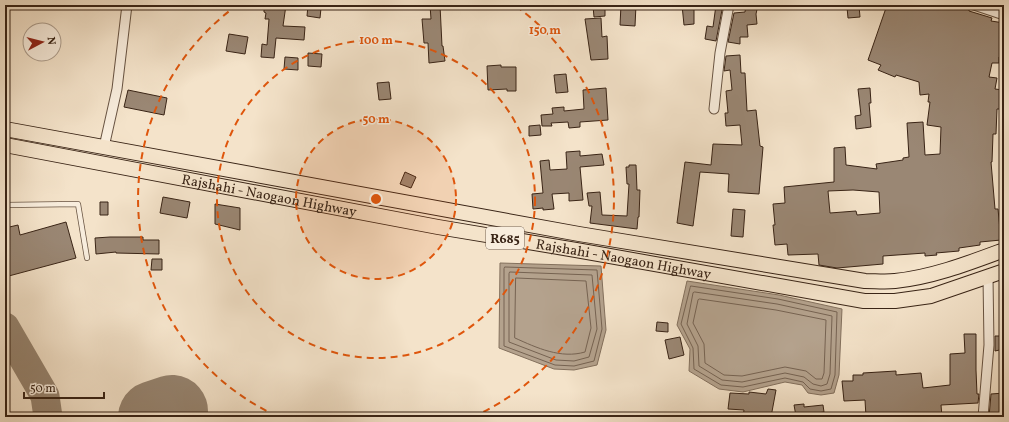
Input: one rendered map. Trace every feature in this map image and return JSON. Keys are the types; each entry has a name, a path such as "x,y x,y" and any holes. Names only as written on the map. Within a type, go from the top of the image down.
{"main road":[{"name":"Rajshahi - Naogaon Highway","path":"5,129 571,232 865,281 894,281 926,276 963,265 1004,250"},
{"name":"Rajshahi - Naogaon Highway","path":"5,145 438,227 864,301 895,301 931,296 1004,271"},
{"path":"136,169 140,154"}],"street":[{"path":"104,147 117,89 127,5"},
{"path":"714,108 720,53 729,5"},
{"path":"974,5 1004,14"},
{"path":"983,417 990,345 988,277"}],"lane":[{"path":"5,204 78,204 87,258"}],"water":[{"path":"500,263 601,266 606,330 597,365 574,370 554,369 499,348"},
{"path":"687,281 779,295 842,309 839,375 834,393 821,395 808,393 802,385 785,382 743,392 719,389 689,371 690,349 677,325"}],"building":[{"path":"264,5 286,5 283,26 305,27 304,40 276,38 274,58 261,57 262,44 267,45 269,19 265,19 266,13 264,12"},
{"path":"308,5 320,5 320,18 307,16"},
{"path":"430,5 440,5 442,46 445,61 429,63 428,43 424,43 422,19 431,19"},
{"path":"605,5 605,16 594,17 593,6"},
{"path":"621,5 636,5 635,26 620,25"},
{"path":"682,5 694,5 694,24 684,25"},
{"path":"716,5 723,5 716,41 705,39 707,26 713,27"},
{"path":"746,5 758,5 756,14 757,24 747,25 748,37 740,37 740,44 728,42 734,13 745,12"},
{"path":"887,5 904,5 920,9 920,5 949,5 969,9 969,11 992,18 991,21 1004,23 1004,56 999,57 999,63 992,63 989,77 997,78 995,89 1003,90 1001,109 997,109 996,134 993,134 991,162 995,209 998,209 1001,240 980,242 980,245 959,248 959,251 936,253 937,255 925,256 925,253 883,256 883,264 837,268 819,265 818,254 788,255 787,244 775,245 773,204 785,203 784,187 834,182 834,148 845,147 846,165 877,169 876,164 903,160 903,158 909,157 907,123 923,122 925,155 940,154 941,127 927,125 930,102 928,102 929,94 920,95 919,82 896,75 895,77 878,70 881,65 868,60","holes":["853,190 879,192 880,213 857,215 856,211 830,213 828,191"]},
{"path":"859,6 860,17 848,18 847,7"},
{"path":"601,18 602,37 607,36 608,59 591,60 585,19"},
{"path":"229,34 248,37 245,54 226,51"},
{"path":"308,53 322,54 321,67 308,66"},
{"path":"740,55 741,73 745,73 747,111 756,110 760,146 763,147 759,194 728,192 729,174 700,172 693,226 677,223 685,162 711,165 713,144 742,145 740,125 726,126 725,113 728,113 726,91 732,90 730,70 724,71 726,56"},
{"path":"285,57 298,58 298,70 284,69"},
{"path":"501,65 501,67 516,67 516,91 507,91 507,89 488,90 487,66"},
{"path":"566,74 568,92 556,93 554,75"},
{"path":"389,82 391,99 379,100 377,83"},
{"path":"606,88 608,120 580,122 580,127 569,128 568,122 551,123 552,126 542,126 541,115 553,114 552,108 564,107 564,111 584,109 583,90"},
{"path":"870,88 871,103 869,103 871,127 856,129 855,116 861,115 858,89"},
{"path":"128,90 167,98 164,115 124,107"},
{"path":"540,125 541,135 529,136 529,126"},
{"path":"580,151 580,156 602,154 604,165 580,167 583,200 569,201 569,193 552,194 554,209 533,209 532,194 543,193 540,161 549,160 550,170 567,169 566,152"},
{"path":"629,165 636,165 637,190 640,190 637,229 590,223 592,206 589,206 587,193 600,192 602,215 627,216 629,184 627,184 626,167 629,167"},
{"path":"405,172 416,177 411,188 400,184"},
{"path":"163,197 190,202 187,218 160,213"},
{"path":"100,202 108,202 108,215 100,215"},
{"path":"215,204 240,208 240,230 215,224"},
{"path":"733,209 745,210 743,237 731,236"},
{"path":"66,222 76,258 5,277 5,228 18,225 20,235"},
{"path":"143,237 143,240 159,240 159,254 116,252 96,254 95,238"},
{"path":"152,259 162,259 162,270 151,270"},
{"path":"657,322 668,323 668,332 656,331"},
{"path":"964,334 976,334 977,394 979,394 978,403 941,405 942,417 866,417 865,400 844,401 842,381 853,381 853,375 863,375 863,373 896,371 896,375 921,373 923,388 950,385 950,354 965,353"},
{"path":"995,336 1001,336 1001,338 1004,337 1004,349 995,351"},
{"path":"680,337 684,355 669,359 665,340"},
{"path":"768,389 776,390 771,417 743,417 744,410 728,409 730,393 749,394 749,392 766,394"},
{"path":"1004,393 1004,417 989,417 991,394"},
{"path":"804,404 804,407 823,405 824,412 816,413 817,417 808,417 808,414 796,416 794,405"}],"taxiway":[{"path":"5,327 45,396 48,417"}],"runway":[{"path":"154,417 172,411"}]}
